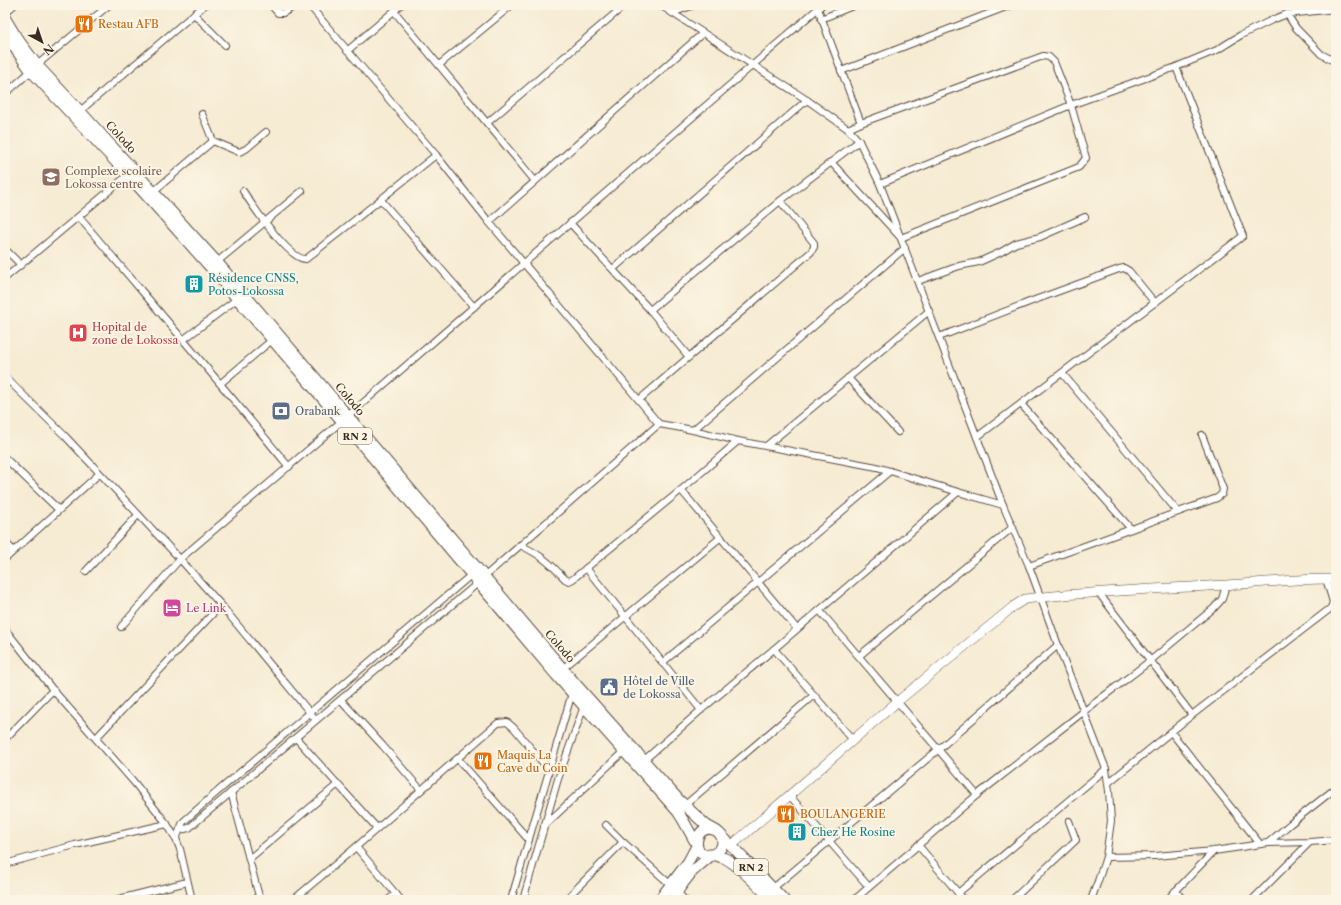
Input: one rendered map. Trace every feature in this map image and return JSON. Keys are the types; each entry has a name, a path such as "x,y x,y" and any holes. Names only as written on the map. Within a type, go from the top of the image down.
{"main road":[{"name":"Colodo","path":"5,18 34,68 210,267 272,340 345,418"},
{"name":"Colodo","path":"5,34 14,48 80,111 217,262 478,578 641,763 678,812 697,845"},
{"path":"731,846 898,701 1020,601 1040,597 1098,592 1226,585 1285,580 1336,579"},
{"name":"Colodo","path":"560,671 572,693 623,752 641,763 685,805 716,831"},
{"path":"659,900 718,851 722,846 722,839 716,831 706,829 700,832 697,838 697,845 700,851 706,855 712,855"},
{"name":"RN 2","path":"716,831 784,900"},
{"path":"671,900 674,888 697,845"},
{"name":"RN 2","path":"712,855 725,858 734,863 772,900"}],"street":[{"path":"5,13 14,5"},
{"path":"5,94 109,5"},
{"path":"80,111 205,5"},
{"path":"271,5 278,13 283,13 297,5"},
{"path":"309,5 436,155 489,222 659,424 693,430 738,441 878,467 1003,505"},
{"path":"347,51 401,5"},
{"path":"439,66 512,5"},
{"path":"488,123 625,5"},
{"path":"660,5 807,100 848,129 859,141 880,184 1003,505 1030,566 1083,712 1106,768 1110,821 1106,857 1091,900"},
{"path":"672,13 694,5"},
{"path":"821,19 855,5"},
{"path":"841,71 1011,5"},
{"path":"819,6 821,19 861,123"},
{"path":"121,627 180,559 474,307 819,6"},
{"path":"880,184 1071,105 1176,67 1217,50 1255,27 1288,14 1336,9"},
{"path":"394,11 535,181"},
{"path":"194,14 225,45"},
{"path":"1288,14 1296,28 1321,54 1336,61"},
{"path":"489,222 702,33"},
{"path":"848,129 1043,56 1050,57 1054,62 1071,105 1086,158 1079,167 901,238"},
{"path":"977,437 1244,236 1176,67"},
{"path":"613,269 807,100"},
{"path":"202,114 213,141 239,152 246,149 266,132"},
{"path":"154,192 213,141"},
{"path":"650,310 780,201 859,141"},
{"path":"243,191 265,223 295,256 302,260 306,259 436,155"},
{"path":"831,162 901,238"},
{"path":"5,278 128,175"},
{"path":"217,262 302,191"},
{"path":"381,200 474,307"},
{"path":"639,400 811,252 814,247 814,243 780,201"},
{"path":"79,216 221,383 289,467"},
{"path":"918,281 959,266 979,262 1016,244 1040,237 1084,217"},
{"path":"570,223 650,310 689,357"},
{"path":"693,430 905,248"},
{"path":"5,249 21,265"},
{"path":"939,337 1032,300 1124,268 1155,303"},
{"path":"183,340 237,299"},
{"path":"766,446 929,311"},
{"path":"221,383 272,340"},
{"path":"1062,373 1178,512"},
{"path":"5,377 65,436 180,559 221,605 316,720"},
{"path":"848,378 898,432"},
{"path":"1021,404 1131,529"},
{"path":"176,839 183,822 310,712 520,545 659,424"},
{"path":"1030,566 1217,498 1222,494 1223,489 1202,435"},
{"path":"520,545 547,560 565,579 569,581 681,490 738,441"},
{"path":"5,458 58,509"},
{"path":"662,663 890,471"},
{"path":"5,558 58,509 99,474"},
{"path":"681,490 797,629"},
{"path":"641,763 701,710 820,611 958,492"},
{"path":"86,571 138,515"},
{"path":"859,656 1013,527"},
{"path":"560,671 721,537"},
{"path":"5,542 13,550"},
{"path":"586,568 701,710"},
{"path":"180,830 189,828 341,700 478,578"},
{"path":"1108,783 1192,715 1331,608 1333,602 1326,579"},
{"path":"854,900 977,795 1150,661 1219,604 1226,585"},
{"path":"1098,592 1192,715"},
{"path":"96,738 221,605"},
{"path":"820,611 977,795"},
{"path":"5,629 53,690 96,738 167,824 176,839 192,900"},
{"path":"772,888 939,749 1058,645"},
{"path":"774,649 853,740"},
{"path":"5,739 53,690"},
{"path":"511,900 572,693"},
{"path":"685,805 814,696"},
{"path":"341,700 421,790"},
{"path":"523,900 558,779 584,706"},
{"path":"293,900 498,723 507,722 514,728 550,770"},
{"path":"1172,732 1260,844"},
{"path":"296,738 377,828"},
{"path":"544,826 623,752"},
{"path":"458,758 529,840"},
{"path":"958,893 1106,768"},
{"path":"248,859 338,784"},
{"path":"1268,843 1336,788"},
{"path":"230,792 260,900"},
{"path":"790,796 869,887"},
{"path":"1012,900 1076,840 1069,821"},
{"path":"5,864 75,845 167,824"},
{"path":"606,825 685,900"},
{"path":"1106,857 1155,856 1214,851 1268,843 1336,840"},
{"path":"565,900 623,842"},
{"path":"1252,900 1310,842"},
{"path":"918,845 964,900"},
{"path":"356,847 401,900"},
{"path":"1168,900 1214,851"},
{"path":"115,900 125,899 187,882"},
{"path":"1175,891 1184,900"},
{"path":"388,900 396,894"},
{"path":"1333,900 1336,897"}],"place":[{"name":"Restau AFB","path":"84,24"},
{"name":"Complexe scolaire Lokossa centre","path":"51,177"},
{"name":"Résidence CNSS, Potos-Lokossa","path":"194,284"},
{"name":"Hopital de zone de Lokossa","path":"78,333"},
{"name":"Orabank","path":"281,411"},
{"name":"Le Link","path":"172,608"},
{"name":"Hôtel de Ville de Lokossa","path":"609,687"},
{"name":"Maquis La Cave du Coin","path":"483,761"},
{"name":"BOULANGERIE","path":"786,814"},
{"name":"Chez He Rosine","path":"797,832"}]}
